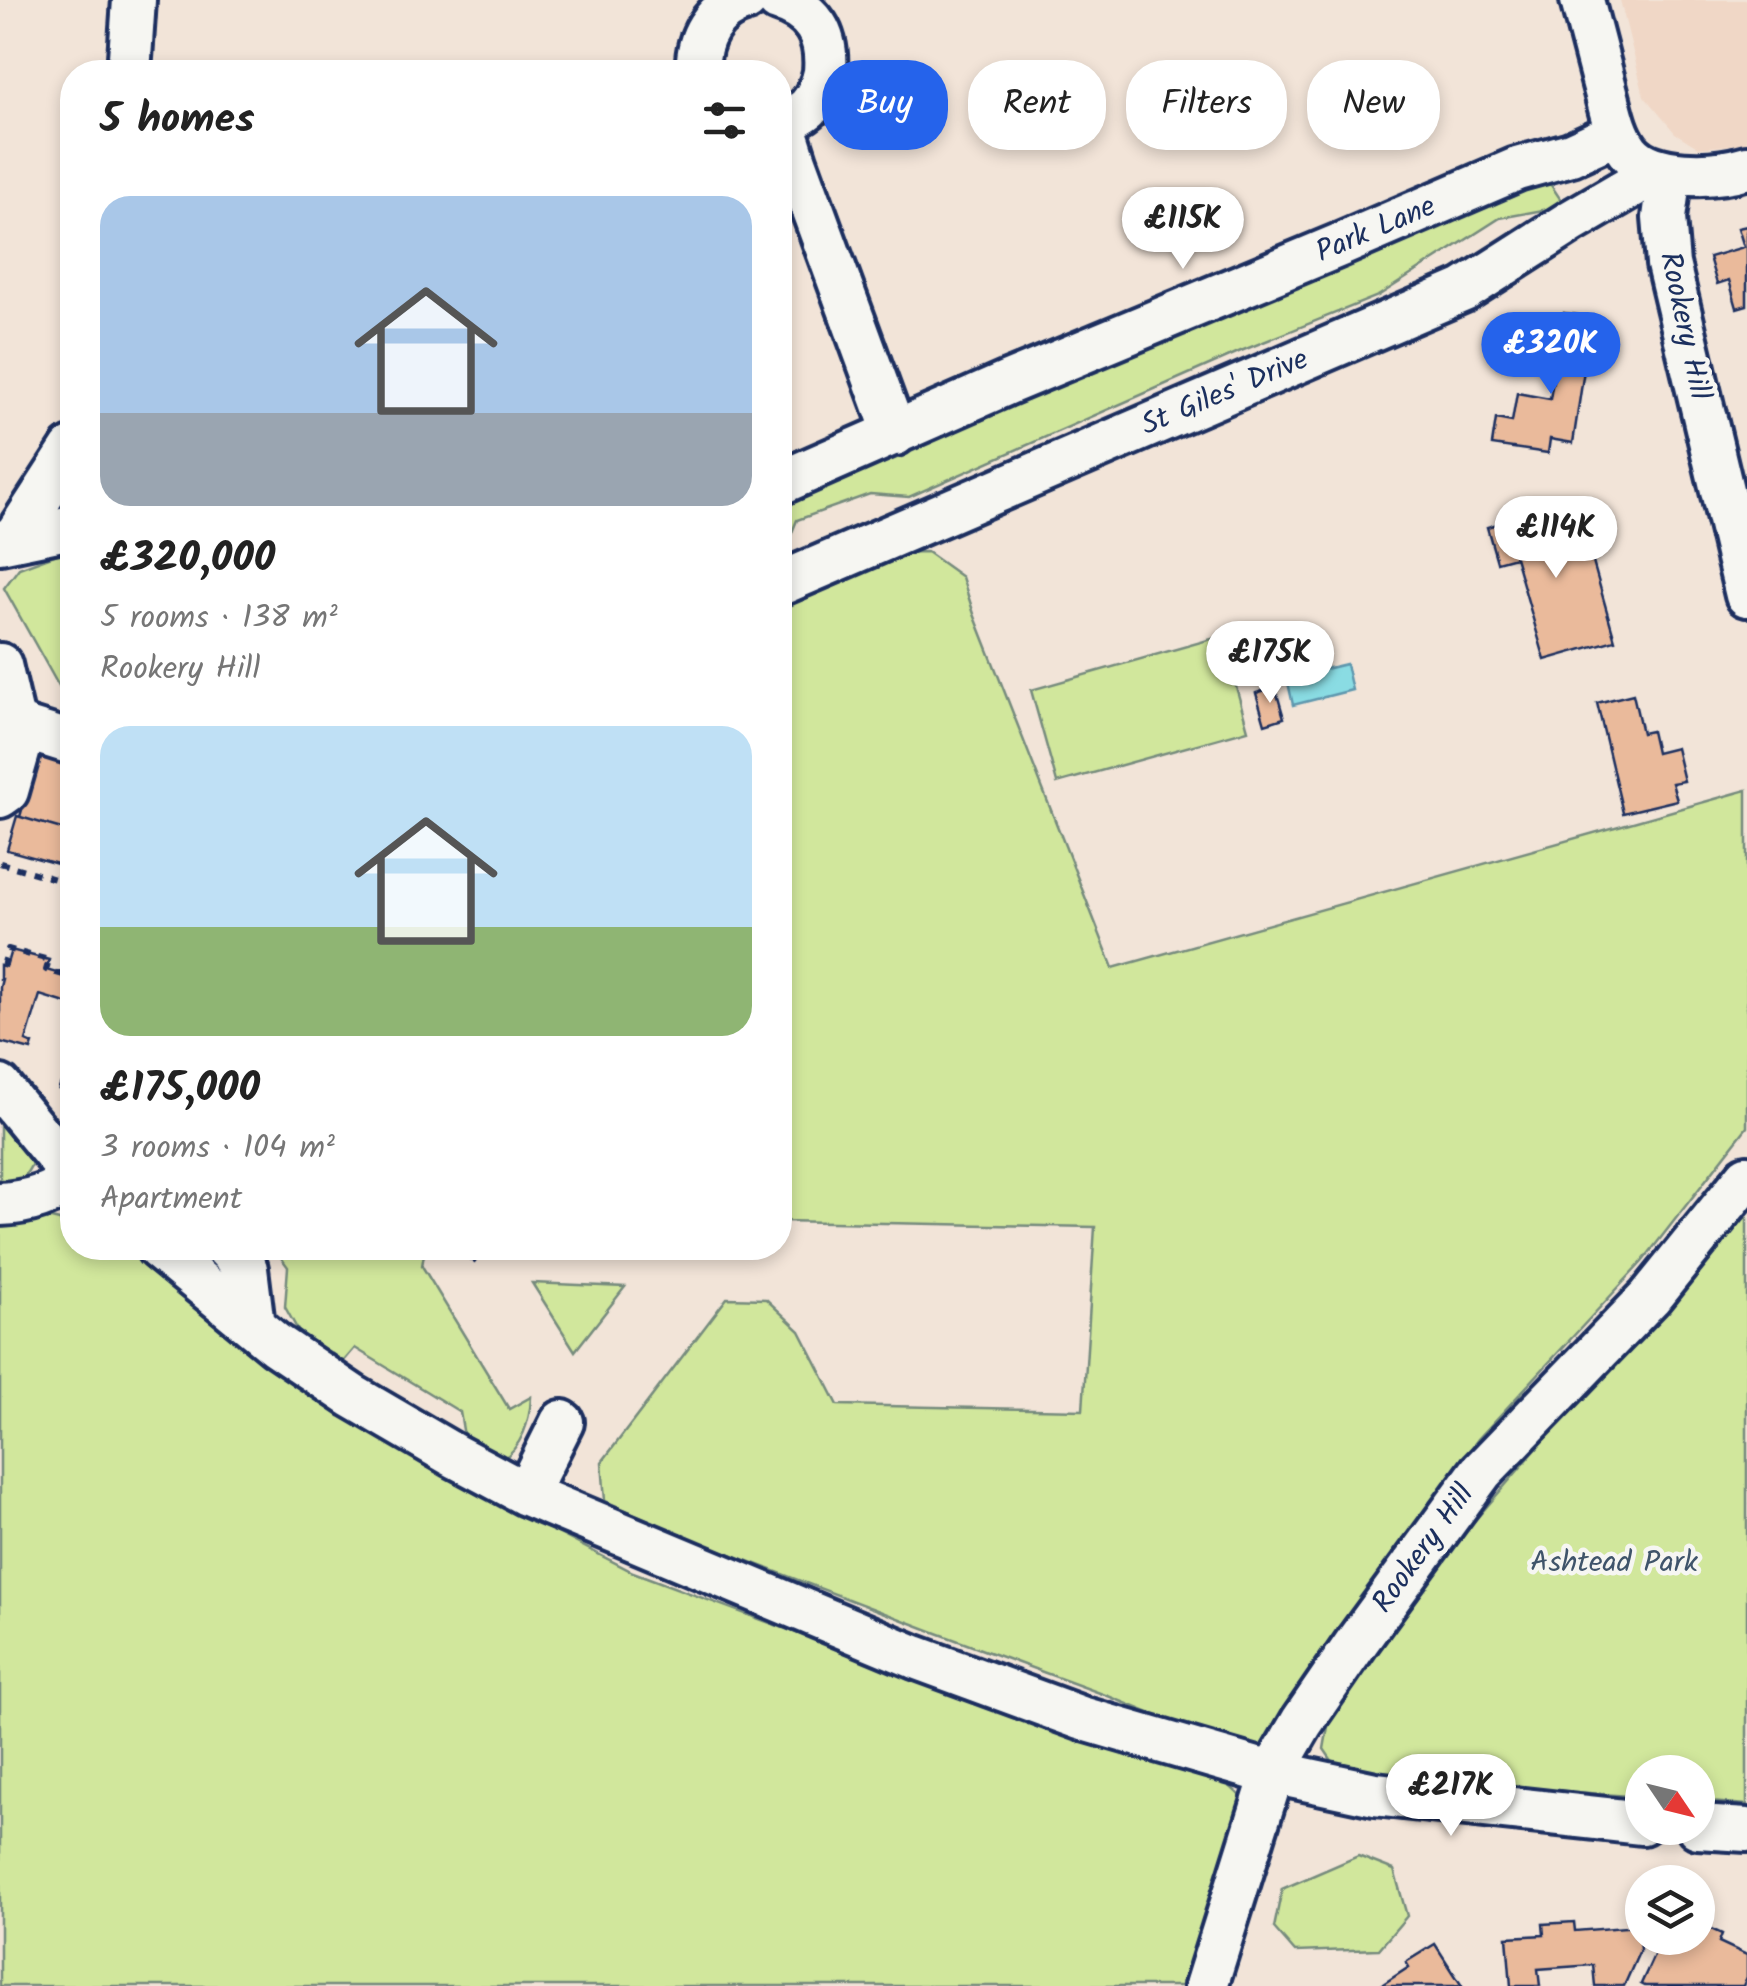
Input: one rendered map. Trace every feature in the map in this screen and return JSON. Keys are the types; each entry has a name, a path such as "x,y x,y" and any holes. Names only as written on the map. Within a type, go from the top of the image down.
{"street":[{"path":"130,60 134,0"},
{"path":"699,60 700,41 716,16 746,0"},
{"path":"778,0 796,6 816,26 826,54 824,83 808,108 792,117"},
{"path":"1582,0 1617,133 1629,153 1660,170 1705,174 1747,167"},
{"name":"Park Lane","path":"792,477 1517,169 1571,154 1617,133"},
{"path":"792,154 895,434"},
{"name":"St Giles' Drive","path":"792,579 1464,290 1572,220 1660,170"},
{"name":"Rookery Hill","path":"1660,170 1668,264 1747,595"},
{"path":"7,540 60,465"},
{"path":"7,540 60,529"},
{"path":"0,665 11,729 7,791 0,796"},
{"path":"11,729 60,739"},
{"path":"0,1074 42,1100 60,1122"},
{"path":"0,1087 60,1162"},
{"name":"Rookery Hill","path":"1206,1986 1273,1772 1302,1722 1481,1472 1650,1297 1747,1177"},
{"path":"0,1204 17,1204 60,1188"},
{"path":"173,1260 275,1344 453,1455 526,1494 914,1657 1081,1718 1273,1772 1375,1794 1625,1821"},
{"path":"237,1260 246,1270 253,1326"},
{"path":"526,1494 562,1422"},
{"path":"1715,1828 1747,1830"}],"path":[{"path":"0,863 60,881"},
{"path":"3,966 8,949 49,960 46,970 60,973"},
{"path":"475,1260 481,1264"}],"shaded area":[{"path":"1620,0 1747,0 1747,144 1699,148 1675,133 1644,96"}],"green space":[{"path":"1541,181 1551,185 1565,206 1500,218 1378,296 1241,351 909,497 870,494 797,520 792,532 792,498"},
{"path":"927,552 962,577 1113,968 1747,790 1747,1127 1642,1262 1478,1439 1406,1536 1264,1750 1228,1745 696,1541 605,1501 602,1462 727,1298 766,1299 800,1331 838,1405 1083,1410 1095,1227 792,1221 792,599 884,553"},
{"path":"60,554 60,688 4,588 19,568"},
{"path":"1222,636 1248,730 1057,783 1031,690"},
{"path":"0,1107 35,1157 22,1178 0,1190"},
{"name":"Ashtead Park","path":"1747,1205 1747,1805 1715,1802 1715,1755 1625,1755 1625,1796 1377,1777 1337,1768 1324,1749 1329,1721 1368,1659 1464,1533"},
{"path":"0,1219 60,1221 60,1260 146,1260 340,1414 440,1472 633,1572 909,1675 1220,1777 1246,1801 1193,1986 0,1986"},
{"path":"283,1260 423,1260 422,1266 509,1409 531,1397 527,1424 514,1449 500,1461 465,1442 460,1412 355,1348 343,1362 300,1334 285,1307 288,1267"},
{"path":"532,1283 625,1287 575,1351"},
{"path":"1358,1856 1394,1870 1407,1916 1379,1949 1295,1952 1274,1928 1282,1889"}],"water":[{"path":"1346,664 1352,690 1293,705 1287,678"}],"building":[{"path":"1747,226 1747,305 1737,308 1729,280 1717,284 1709,257 1744,247 1738,228"},
{"path":"1564,313 1592,317 1573,443 1550,439 1548,453 1492,445 1496,419 1512,422 1517,393 1550,399"},
{"path":"1558,506 1566,532 1583,527 1615,640 1545,660 1515,557 1497,562 1487,527"},
{"path":"1275,687 1284,718 1265,724 1256,693"},
{"path":"1633,694 1642,733 1651,731 1656,753 1676,748 1684,781 1672,783 1677,800 1623,813 1597,703"},
{"path":"41,742 60,748 60,829 20,817"},
{"path":"17,816 60,829 60,865 7,850"},
{"path":"11,950 49,960 46,970 60,974 60,1001 40,995 26,1041 33,1044 31,1050 0,1042 0,965 6,967"},
{"path":"1574,1922 1575,1931 1625,1927 1625,1955 1638,1955 1624,1986 1595,1986 1593,1965 1538,1969 1540,1986 1511,1986 1507,1937 1544,1935 1543,1924"},
{"path":"1715,1931 1722,1934 1719,1942 1747,1955 1743,1986 1641,1984 1654,1955 1715,1955"},
{"path":"1435,1944 1462,1986 1380,1986 1409,1967 1406,1962"}]}
